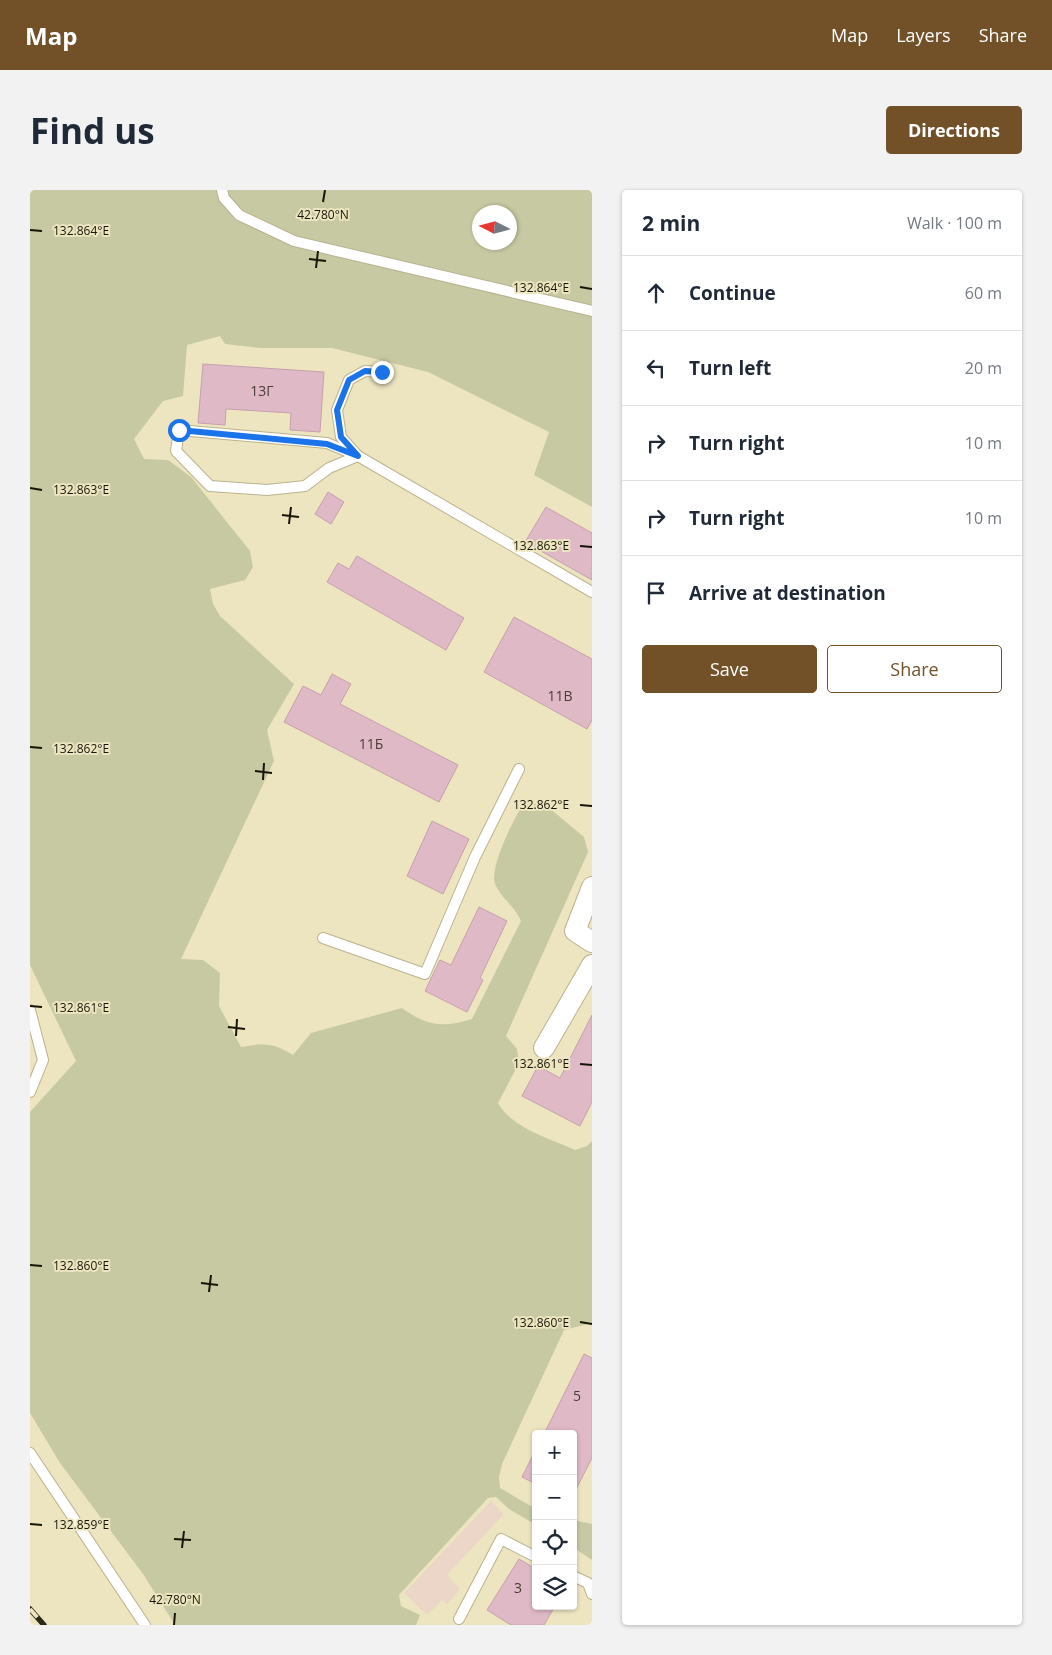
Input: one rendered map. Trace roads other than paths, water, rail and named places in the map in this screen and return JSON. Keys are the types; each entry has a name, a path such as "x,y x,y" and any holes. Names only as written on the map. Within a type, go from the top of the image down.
{"street":[{"path":"592,887 575,931 592,942"},
{"path":"544,1048 592,964"}],"lane":[{"path":"222,190 224,198 239,215 294,241 592,311"},
{"path":"358,456 341,437 337,410 349,380 365,371 382,372"},
{"path":"358,456 329,468 305,486 267,490 210,486 176,451 179,430 327,444 358,456 592,592"},
{"path":"323,938 425,974 475,857 520,769"},
{"path":"30,1010 43,1060 30,1092"},
{"path":"30,1453 145,1625"},
{"path":"459,1619 501,1539 532,1555"},
{"path":"577,1578 588,1584 592,1594"}],"railway":[{"path":"30,1609 44,1625"}]}
